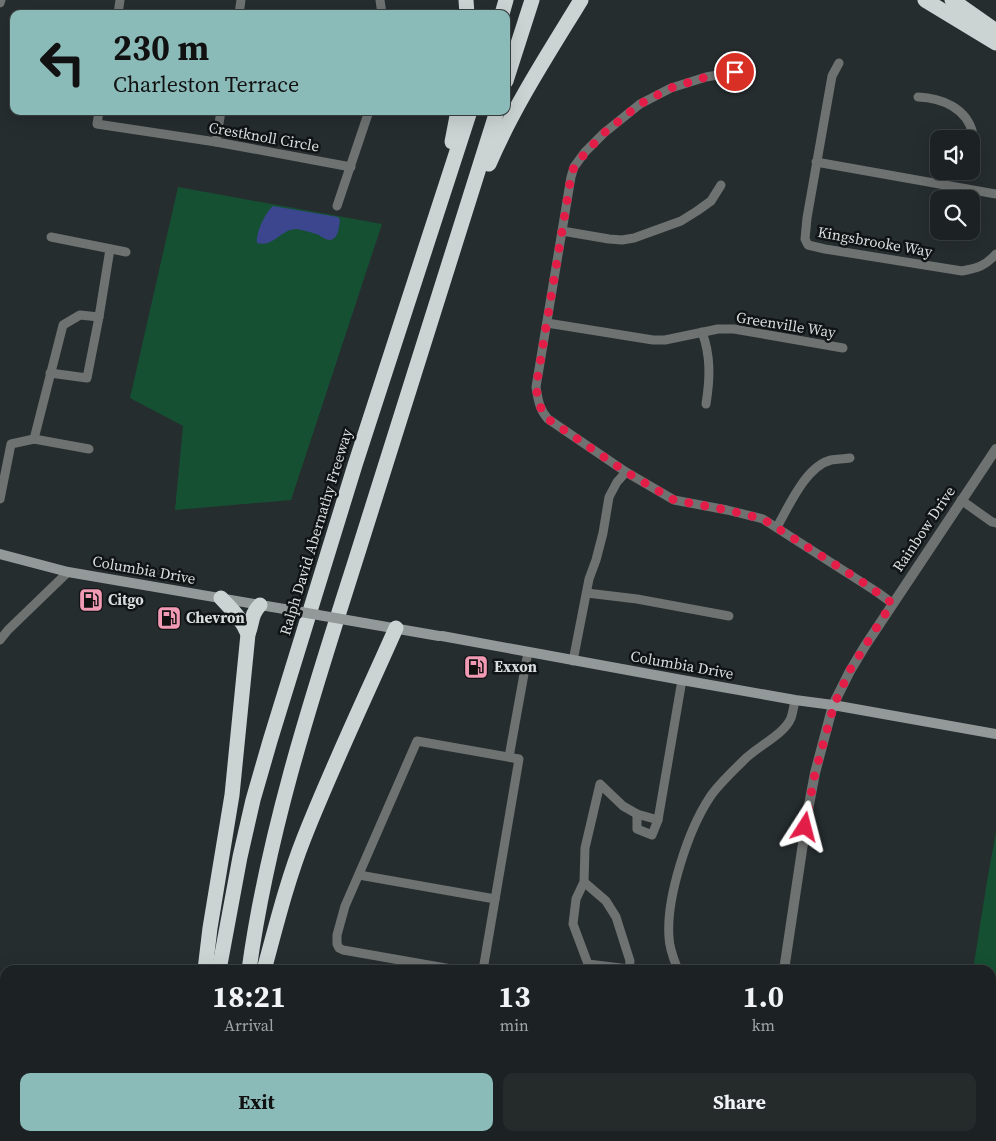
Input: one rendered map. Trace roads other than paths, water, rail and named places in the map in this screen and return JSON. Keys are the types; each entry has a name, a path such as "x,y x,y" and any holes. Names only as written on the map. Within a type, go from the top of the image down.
{"highway":[{"path":"510,69 532,0"},
{"path":"423,345 481,182 501,136 524,93 581,0"},
{"path":"561,32 590,0"},
{"path":"925,0 996,43"},
{"path":"952,0 996,31"},
{"path":"441,200 457,115"},
{"name":"Ralph David Abernathy Freeway","path":"220,965 240,857 253,800 270,741 355,465 469,115"},
{"path":"250,965 278,824 296,754 496,115"},
{"path":"220,598 243,622 248,634"},
{"path":"206,965 210,928 232,795 248,634 252,617 260,605"},
{"path":"265,965 281,908 304,840 334,767 396,628"}],"main road":[{"name":"Columbia Drive","path":"0,554 68,572 996,734"}],"street":[{"name":"Kingsbrooke Way","path":"839,63 832,76 804,232 808,245 962,271 979,268 990,261 996,254"},
{"path":"735,72 706,77 671,88 640,104 604,133 574,167 536,387 539,416 548,419 626,472 674,500 763,519 892,603"},
{"path":"918,97 942,100 959,110 968,120 972,130"},
{"name":"Crestknoll Circle","path":"98,115 97,124 216,142 351,167"},
{"path":"216,142 220,115"},
{"path":"337,206 368,115"},
{"path":"816,162 996,194"},
{"path":"968,188 969,180"},
{"path":"562,231 609,239 622,240 634,238 681,222 711,201 721,184"},
{"path":"51,237 126,252"},
{"path":"50,373 87,378 110,248"},
{"path":"34,439 63,325 80,315 99,317"},
{"name":"Greenville Way","path":"547,324 653,340 665,340 718,329 734,329 843,348"},
{"path":"702,332 710,364 706,404"},
{"path":"0,499 11,444 34,439 89,449"},
{"name":"Rainbow Drive","path":"785,965 815,773 834,705 850,670 892,603 996,449"},
{"path":"777,527 810,473 818,466 830,460 850,458"},
{"path":"573,661 589,579 603,533 609,497 617,482 626,472"},
{"path":"961,500 996,523"},
{"path":"0,640 68,572"},
{"path":"587,593 637,599 729,616"},
{"path":"510,757 528,652"},
{"path":"637,814 637,828 652,834 658,820 682,680"},
{"path":"676,965 669,940 668,920 686,847 702,811 711,795 745,758 786,728 791,718 795,700"},
{"path":"428,965 343,950 337,944 345,906 416,741 519,759 484,965"},
{"path":"596,965 588,964 573,924 576,899 584,882 585,848 600,784 623,806 637,814 658,820"},
{"path":"359,875 495,899"},
{"path":"584,882 606,901 616,917 630,965"}],"water":[{"path":"273,206 338,217 340,220 337,235 333,239 328,240 297,229 287,231 268,243 257,243 262,223"}],"place":[{"name":"Citgo","path":"91,600"},
{"name":"Chevron","path":"169,618"},
{"name":"Exxon","path":"476,667"}]}
